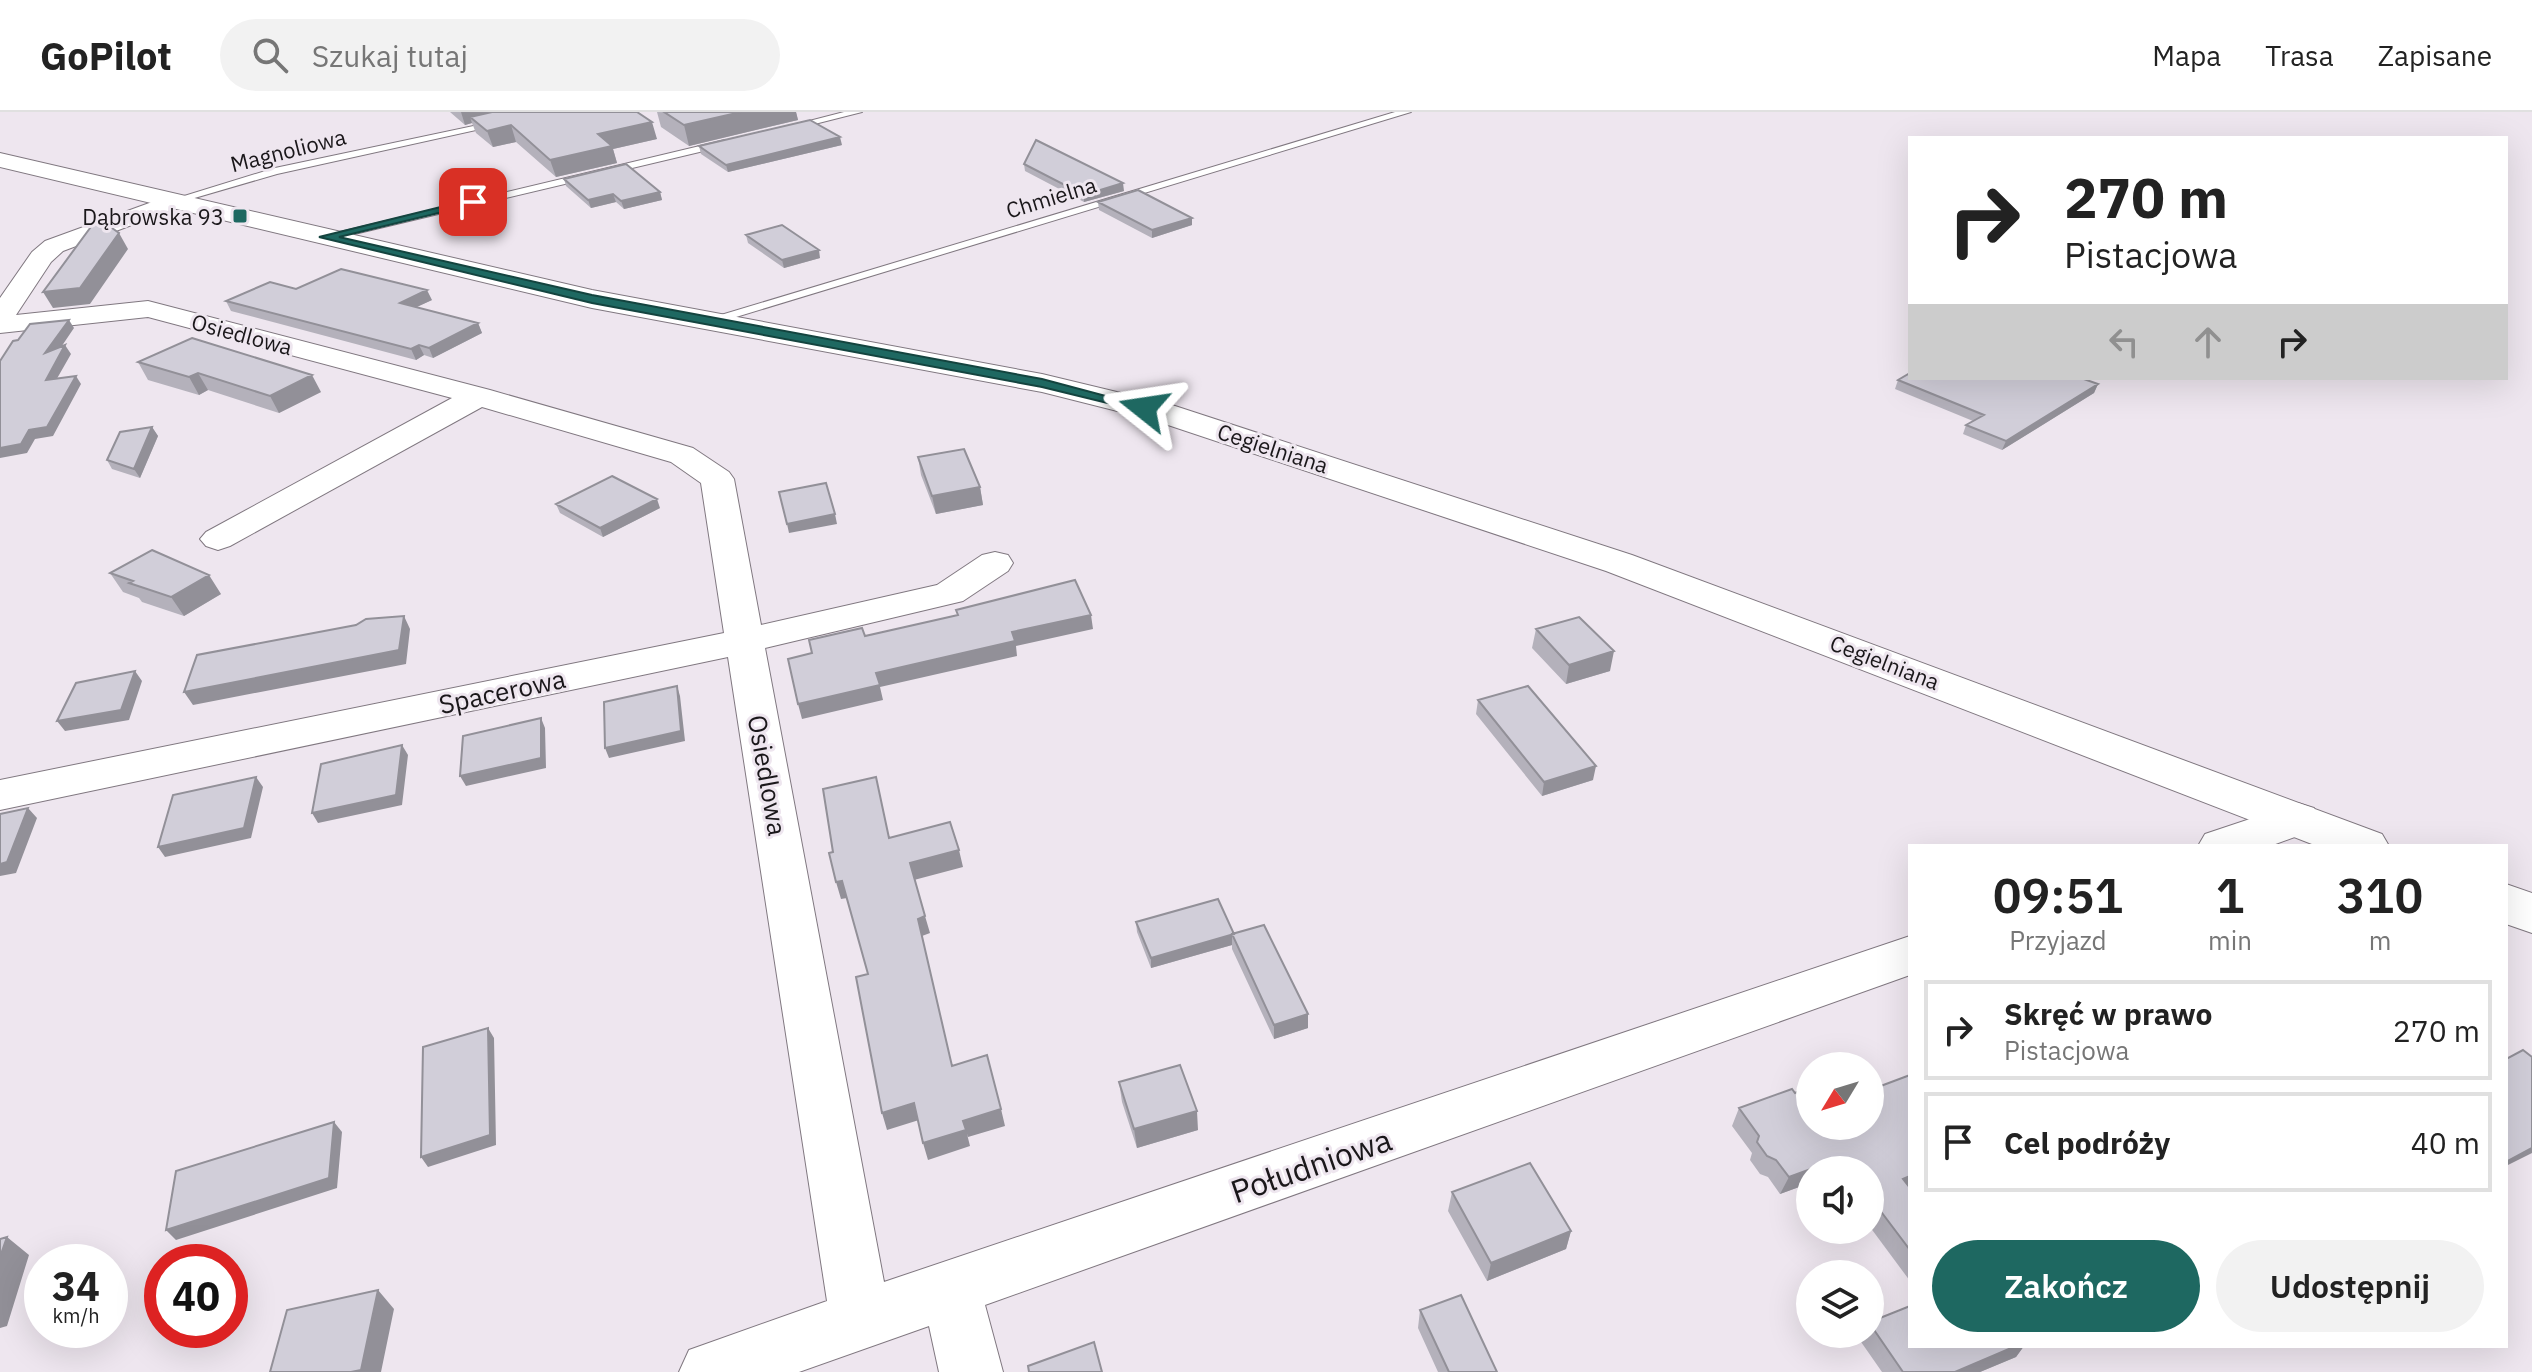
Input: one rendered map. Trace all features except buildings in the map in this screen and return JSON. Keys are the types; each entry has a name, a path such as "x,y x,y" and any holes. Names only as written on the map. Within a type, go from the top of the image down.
{"street":[{"name":"Cegielniana","path":"0,160 592,299 1042,383 1164,413 1619,563 2360,844"},
{"path":"0,318 41,257 54,246 174,201"},
{"name":"Osiedlowa","path":"0,325 148,309 479,396 682,455 717,479 861,1321"},
{"path":"218,539 479,396"},
{"name":"Spacerowa","path":"0,795 745,641 950,593 995,563"},
{"path":"2227,844 2298,819"},
{"path":"2508,904 2532,914"},
{"name":"Południowa","path":"711,1372 1908,956"},
{"path":"951,1290 971,1372"}],"lane":[{"name":"Magnoliowa","path":"174,201 275,171 553,112"},
{"path":"781,130 857,112"},
{"name":"Chmielna","path":"708,321 1406,112"},
{"path":"325,237 735,141"}],"place":[{"name":"Dąbrowska 93","path":"240,216"}],"route":[{"path":"473,202 325,237 592,299 1042,383 1144,408"}]}
